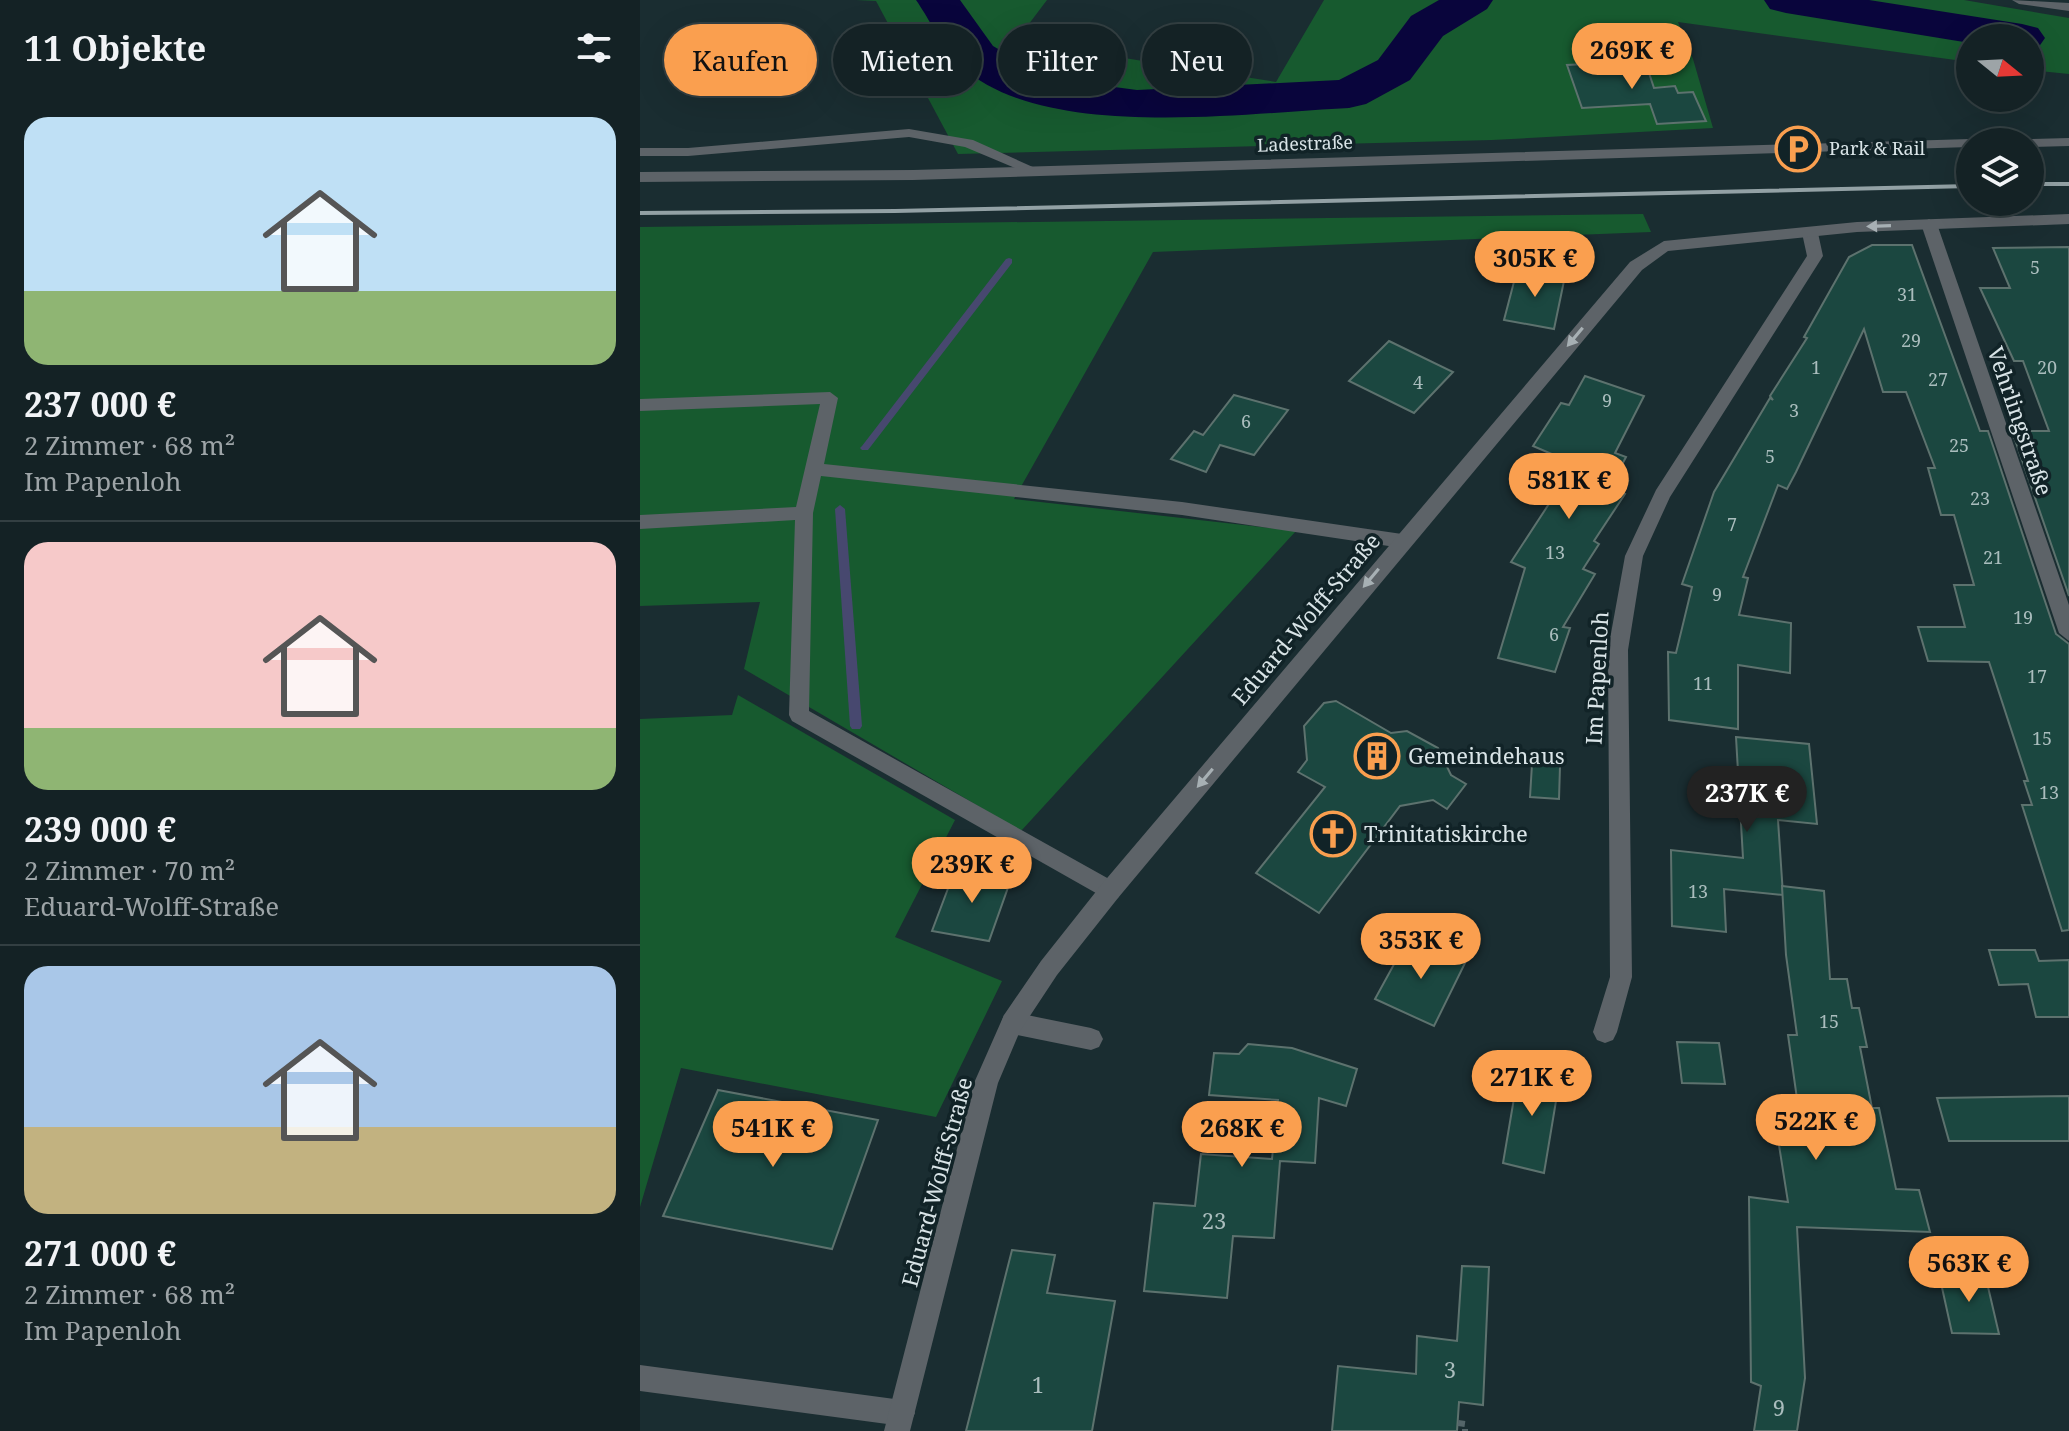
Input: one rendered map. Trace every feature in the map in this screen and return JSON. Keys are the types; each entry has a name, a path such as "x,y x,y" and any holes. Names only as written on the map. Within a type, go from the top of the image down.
{"street":[{"path":"2019,0 2069,7"},
{"path":"640,152 688,152 909,133 968,143 1037,172"},
{"path":"2044,143 2069,142"},
{"name":"Ladestraße","path":"640,177 1037,172 1956,143"},
{"name":"Eduard-Wolff-Straße","path":"899,1422 986,1083 1012,1023 1049,968 1110,891 1636,266 1664,246 1929,224 2069,219"},
{"name":"Vehrlingstraße","path":"1929,224 2069,633"},
{"name":"Im Papenloh","path":"1605,1032 1621,977 1618,650 1634,556 1662,495 1815,256 1810,233"},
{"path":"640,405 830,398 804,513 799,715 1110,891"},
{"path":"814,469 1023,490 1324,527 1402,541"},
{"path":"640,522 804,513"},
{"path":"1012,1023 1091,1039"},
{"path":"640,1378 899,1422"}],"path":[{"path":"1458,1423 1465,1424 1465,1431"}],"green space":[{"path":"856,0 1047,0 1029,24 998,24 998,96 1126,96 1126,58 1142,61 1142,96 1252,96 1252,78 1276,82 1324,0 1964,0 2069,18 2069,74 2044,71 2044,24 1956,24 1956,60 1678,22 1693,59 1713,128 1492,140 958,154 927,96 982,96 982,24 888,24 876,1"},
{"path":"1643,214 1651,232 1153,252 1014,499 1296,531 1021,831 744,669 760,602 640,606 640,227"},
{"path":"738,695 955,820 895,937 1002,981 936,1117 681,1068 640,1207 640,719 732,715"}],"building":[{"path":"1645,61 1654,88 1675,86 1678,93 1693,92 1706,121 1657,124 1650,104 1582,108 1567,65"},
{"path":"1872,245 1912,245 1980,431 1988,431 2056,634 2069,644 2069,930 2062,931 2022,805 2032,805 2024,781 2028,781 1989,662 1928,661 1918,627 1965,627 1954,585 1974,585 1954,515 1941,515 1928,468 1935,468 1906,392 1883,392 1864,329 1787,489 1778,485 1743,577 1748,578 1739,615 1791,623 1790,673 1738,665 1738,729 1669,720 1668,652 1676,653 1692,587 1682,584 1714,492 1770,398 1773,400 1770,396 1807,338 1804,337 1849,257"},
{"path":"2069,247 2069,596 2012,431 2049,431 2023,361 2014,361 1980,288 2010,288 1993,248"},
{"path":"1524,270 1565,276 1554,329 1504,320 1516,274 1523,275"},
{"path":"1389,341 1453,372 1414,413 1349,381"},
{"path":"1585,376 1644,396 1615,453 1626,457 1616,476 1628,481 1621,492 1625,494 1594,541 1599,544 1583,569 1595,574 1563,627 1570,628 1555,672 1498,658 1525,568 1511,562 1575,464 1533,446 1561,403 1569,405"},
{"path":"1234,395 1288,410 1254,455 1220,445 1206,472 1171,459 1194,431 1203,435"},
{"path":"1336,701 1391,733 1407,731 1438,748 1451,775 1466,784 1447,809 1433,800 1400,806 1319,913 1256,873 1325,787 1298,772 1307,760 1304,726 1324,703"},
{"path":"1736,737 1809,744 1817,824 1778,820 1783,895 1724,889 1726,932 1672,926 1671,850 1743,858"},
{"path":"1532,764 1560,766 1559,799 1530,797"},
{"path":"955,870 1011,879 989,941 932,931"},
{"path":"1782,886 1824,891 1830,979 1847,979 1852,1008 1859,1008 1867,1047 1860,1047 1872,1108 1879,1108 1896,1189 1919,1190 1930,1232 1797,1227 1805,1378 1797,1431 1754,1431 1761,1386 1751,1382 1749,1197 1788,1202 1775,1120 1800,1120 1788,1035 1797,1035 1786,955"},
{"path":"1410,935 1466,961 1434,1026 1375,999"},
{"path":"1989,950 2035,950 2039,961 2069,960 2069,1017 2036,1017 2028,984 1999,985"},
{"path":"1677,1042 1719,1043 1725,1084 1682,1083"},
{"path":"1248,1044 1292,1048 1357,1069 1346,1106 1319,1098 1315,1163 1280,1161 1274,1238 1233,1236 1227,1298 1144,1291 1154,1203 1195,1206 1201,1154 1272,1159 1278,1100 1209,1095 1214,1053 1239,1054"},
{"path":"1520,1063 1561,1071 1544,1173 1503,1163"},
{"path":"718,1090 878,1120 832,1249 663,1216"},
{"path":"2069,1096 2069,1141 1949,1141 1937,1098"},
{"path":"1012,1250 1055,1255 1047,1293 1115,1301 1092,1431 966,1431"},
{"path":"1462,1266 1489,1267 1483,1405 1459,1402 1457,1431 1332,1431 1338,1366 1416,1374 1417,1336 1457,1341"},
{"path":"1939,1274 1985,1274 1999,1334 1952,1333"}],"waterway":[{"path":"938,0 977,56 1035,91 1137,104 1349,94 1394,70 1427,26 1471,0"},
{"path":"1786,0 1956,27"},
{"path":"865,448 1009,261"},
{"path":"840,509 856,726"}],"railway":[{"path":"2044,184 2069,184"},
{"path":"640,213 895,211 1956,186"}],"place":[{"name":"Park & Rail","path":"1798,149"},
{"name":"Gemeindehaus","path":"1377,756"},
{"name":"Trinitatiskirche","path":"1333,834"}]}
